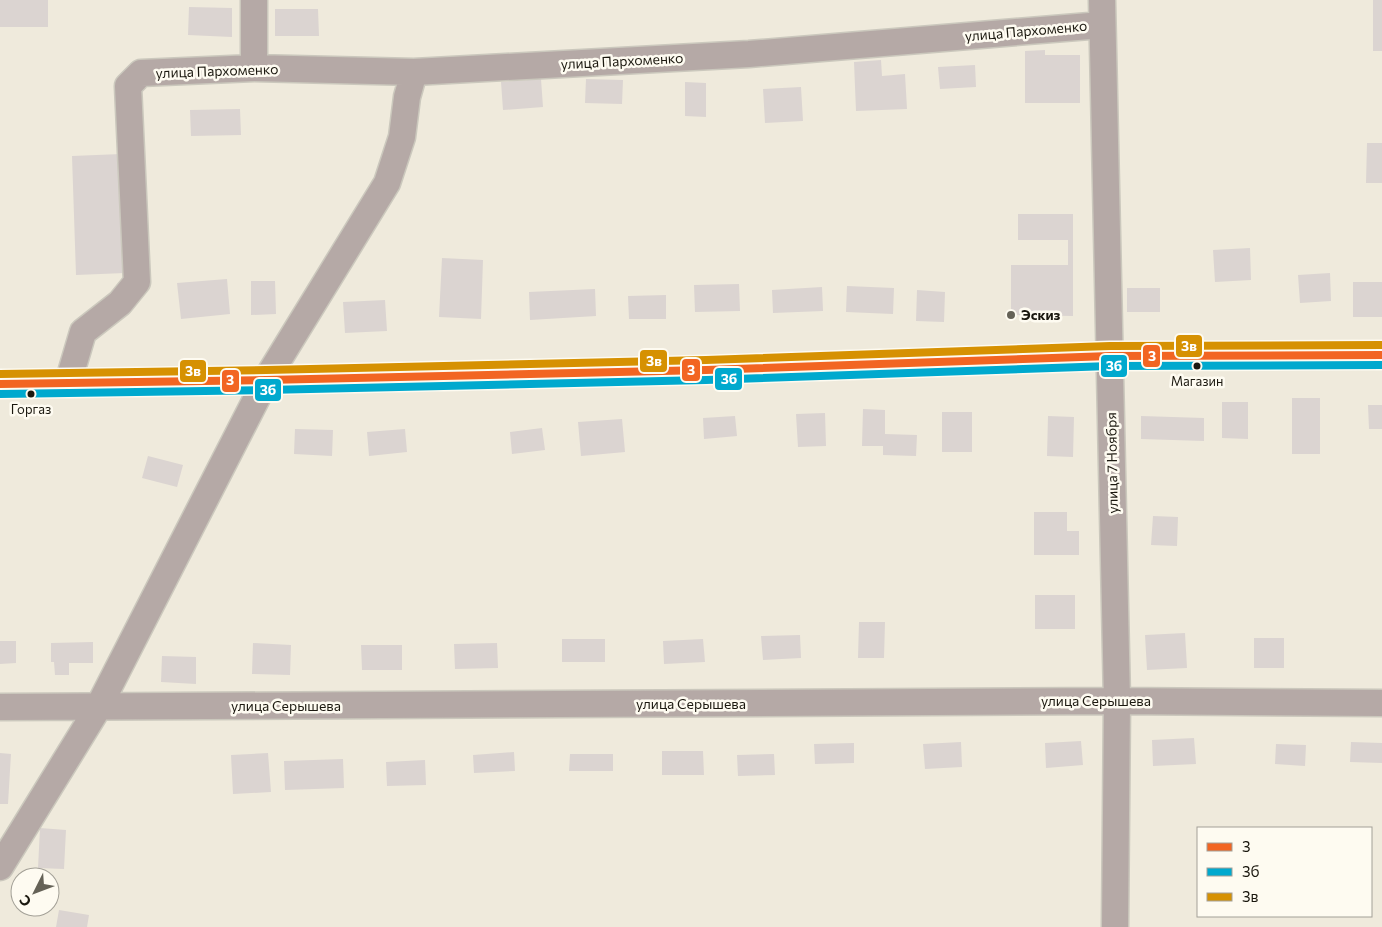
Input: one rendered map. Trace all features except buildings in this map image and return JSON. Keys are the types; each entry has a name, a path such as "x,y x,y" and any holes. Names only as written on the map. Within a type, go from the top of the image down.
{"main road":[{"path":"0,384 706,370 1110,356 1382,354"}],"street":[{"path":"254,0 254,68"},
{"name":"улица Пархоменко","path":"68,383 83,332 120,304 137,282 128,86 142,74 254,68 414,72 749,54 1102,13"},
{"name":"улица 7 Ноября","path":"1102,13 1117,701 1115,927"},
{"path":"0,867 98,708 266,380 388,184 402,137 414,72"},
{"name":"улица Серышева","path":"0,707 98,708 1117,701 1382,704"}],"transit line":[{"name":"3в","path":"0,374 706,360 1110,346 1382,345"},
{"name":"3","path":"0,384 706,370 1110,356 1382,355"},
{"name":"3б","path":"0,394 706,380 1110,366 1382,365"}],"place":[{"name":"Эскиз","path":"1011,315"},
{"name":"Магазин","path":"1197,366"},
{"name":"Горгаз","path":"31,394"}]}
